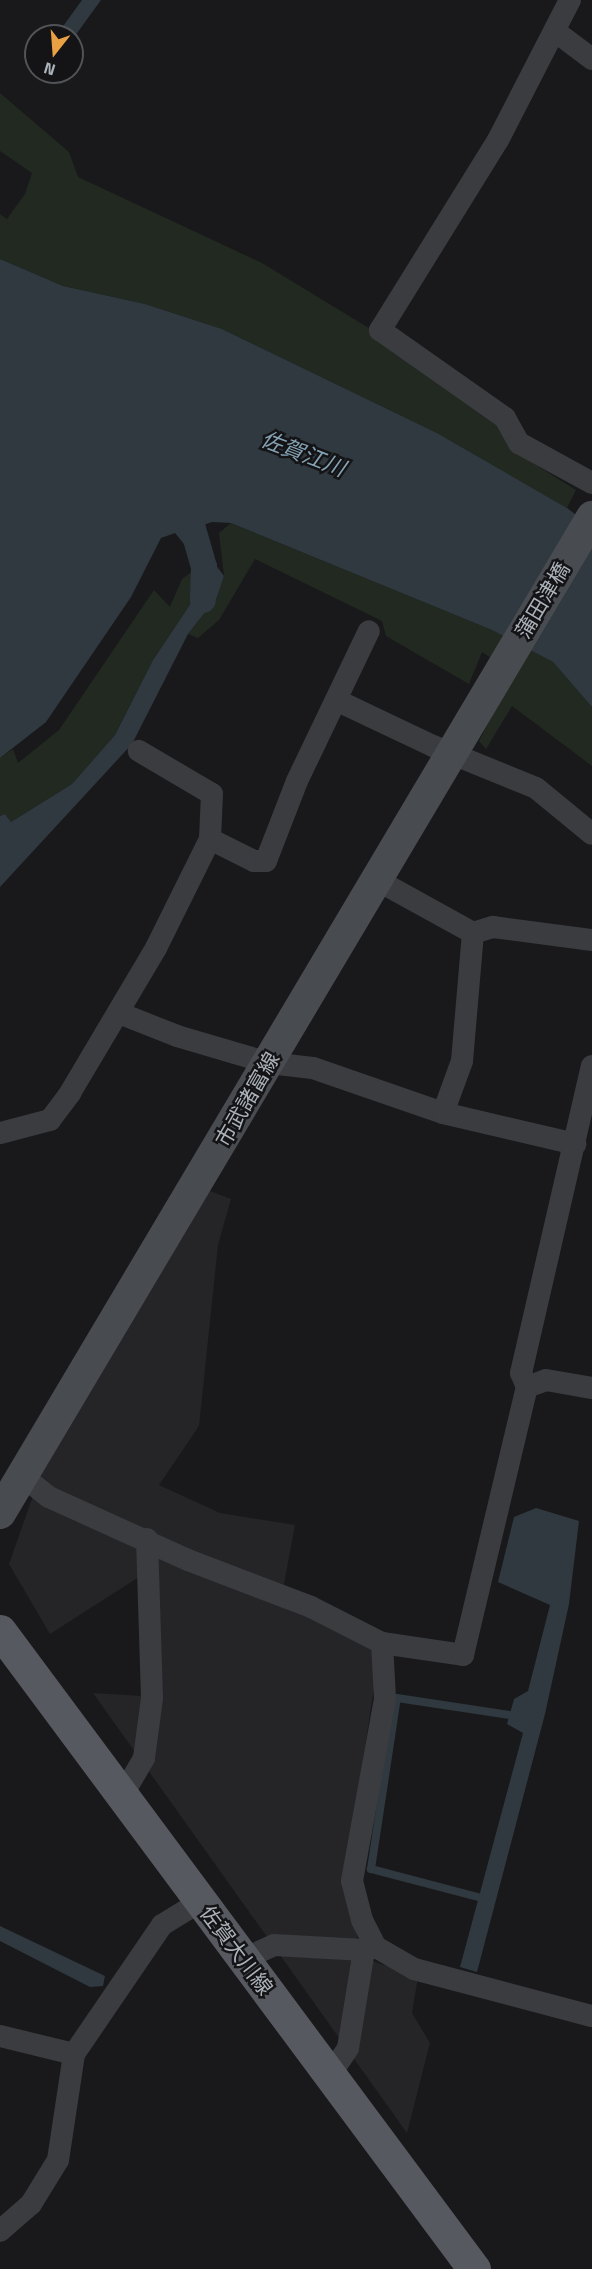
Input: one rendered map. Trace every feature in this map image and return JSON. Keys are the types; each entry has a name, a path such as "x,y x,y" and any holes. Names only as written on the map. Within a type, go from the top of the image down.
{"main road":[{"name":"蒲田津橋","path":"492,683 592,517"},
{"name":"市武諸富線","path":"0,1514 24,1477 492,683"},
{"name":"佐賀大川線","path":"0,1631 474,2269"}],"street":[{"path":"570,0 556,32 498,140 380,330 505,418 519,443 592,483"},
{"path":"556,32 592,59"},
{"path":"210,839 254,861 266,861 297,781 369,632"},
{"path":"336,700 433,746 452,751 536,788 592,834"},
{"path":"0,1133 50,1120 119,1013 210,839 212,794 138,750"},
{"path":"377,880 473,933 493,927 592,940"},
{"path":"443,1113 462,1061 473,933"},
{"path":"119,1013 177,1036 269,1063 313,1068 443,1113 575,1144"},
{"path":"24,1477 49,1497 147,1539 188,1560 311,1607 382,1643 463,1655 527,1387 521,1373 592,1073"},
{"path":"527,1387 546,1380 592,1388"},
{"path":"122,1796 144,1758 152,1698 147,1539"},
{"path":"330,2075 348,2048 370,1949 352,1881 386,1699 382,1643"},
{"path":"0,2231 31,2204 58,2160 74,2054 162,1925 201,1901"},
{"path":"243,1959 274,1945 370,1949 414,1969 592,2016"},
{"path":"0,2036 74,2054"}],"shaded area":[{"path":"0,93 69,152 78,177 262,263 372,330 500,421 509,448 576,490 567,508 437,433 222,329 145,304 63,286 0,259 0,214 7,219 25,194 32,173 0,151"},
{"path":"231,523 492,630 553,662 592,707 592,766 512,706 486,749 479,741 514,673 482,652 469,684 386,636 382,621 255,559 219,620 198,638 188,634 217,597 224,576 219,533"},
{"path":"194,570 195,597 153,660 115,735 72,784 11,822 5,814 0,816 0,758 13,749 18,763 59,730 154,590 170,607 182,579"},
{"path":"207,1190 231,1199 218,1245 199,1426 159,1485 220,1513 295,1525 283,1589 382,1633 346,1875 361,1957 418,1977 412,2013 430,2043 407,2133 93,1693 143,1696 142,1575 50,1634 9,1564 48,1453"}],"water":[{"path":"82,0 101,0 84,24 65,24"},
{"name":"佐賀江川","path":"0,259 63,286 145,304 222,329 437,433 567,508 592,527 592,707 553,662 492,630 231,523 212,522 203,525 204,537 184,544 175,533 161,538 131,597 46,722 0,758"},
{"path":"215,564 224,576 217,597 188,634 132,744 0,887 0,816 5,814 11,822 72,784 115,735 153,660 195,597 194,570"},
{"path":"536,1508 579,1521 569,1604 545,1714 477,1972 460,1967 523,1733 507,1724 514,1699 528,1691 550,1605 498,1582 514,1517"},
{"path":"0,1926 105,1976 103,1986 90,1987 0,1941"}],"waterway":[{"path":"187,508 204,567 203,600"},
{"path":"478,1897 371,1869 397,1698 510,1715"}]}
